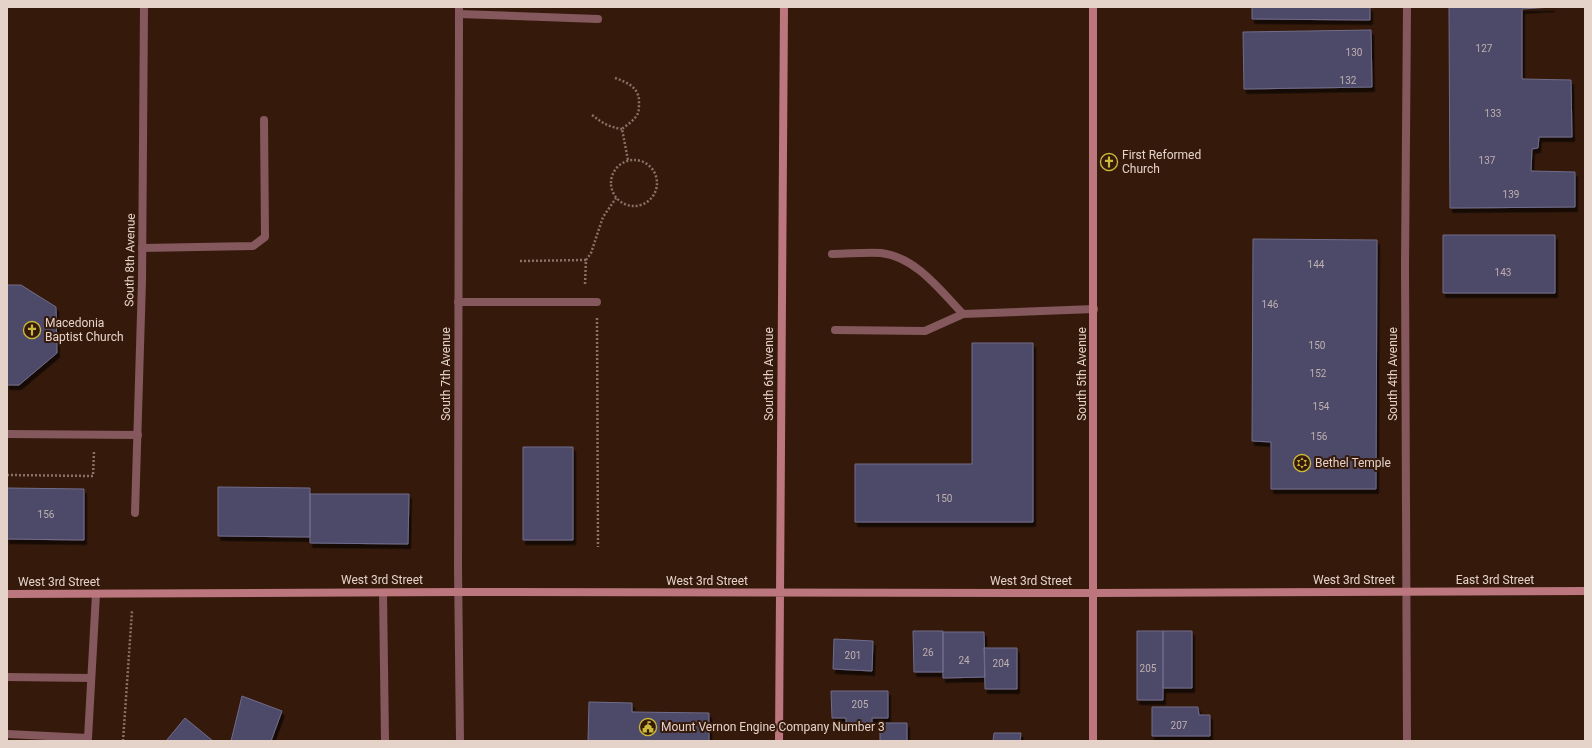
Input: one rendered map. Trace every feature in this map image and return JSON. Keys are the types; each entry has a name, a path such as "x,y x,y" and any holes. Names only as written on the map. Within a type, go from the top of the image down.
{"street":[{"name":"South 8th Avenue","path":"135,513 142,248 144,7"},
{"name":"South 6th Avenue","path":"779,741 784,7"},
{"name":"South 5th Avenue","path":"1093,7 1093,741"},
{"name":"South 4th Avenue","path":"1407,7 1405,258 1407,741"},
{"path":"459,11 598,19"},
{"name":"South 7th Avenue","path":"459,11 458,592 460,741"},
{"path":"142,248 253,246 265,237 264,120"},
{"path":"832,254 882,253 907,261 927,277 963,314"},
{"path":"458,302 597,302"},
{"path":"835,330 925,331 963,314 1094,309"},
{"path":"7,434 138,435"},
{"name":"East 3rd Street","path":"1406,592 1585,591"},
{"path":"383,592 385,741"},
{"name":"West 3rd Street","path":"7,594 383,592 1406,592"},
{"path":"7,734 88,738 96,594"},
{"path":"7,677 91,678"}],"path":[{"path":"592,115 610,127 622,129 631,122 638,113 639,98 634,87 615,78"},
{"path":"622,129 628,160"},
{"path":"628,160 640,161 647,164 656,176 657,184 655,192 645,203 638,206 622,204 612,192 611,177 619,165 628,160"},
{"path":"584,302 586,260 591,253 603,217 616,198"},
{"path":"520,261 586,260"},
{"path":"597,302 598,547"},
{"path":"7,475 93,476 94,435"},
{"path":"123,741 133,594"}],"building":[{"path":"1252,7 1370,7 1370,20 1252,19"},
{"path":"1449,7 1552,7 1522,9 1522,79 1571,80 1572,137 1539,137 1538,148 1532,149 1531,171 1575,172 1575,207 1450,208"},
{"path":"1371,30 1372,87 1244,89 1243,32"},
{"path":"1443,235 1555,235 1555,293 1443,293"},
{"path":"1253,239 1377,240 1376,489 1271,489 1271,442 1252,441"},
{"name":"Macedonia Baptist Church","path":"7,285 21,285 56,307 57,353 19,385 7,385"},
{"path":"972,343 1033,343 1033,522 855,522 855,464 972,464"},
{"path":"523,447 573,447 573,540 523,540"},
{"path":"218,487 310,488 310,537 218,536"},
{"path":"7,488 84,489 84,540 7,539"},
{"path":"310,494 409,494 408,544 310,543"},
{"path":"913,631 943,631 943,672 914,672"},
{"path":"1137,631 1163,631 1163,700 1137,700"},
{"path":"1163,631 1192,631 1192,688 1163,688"},
{"path":"943,632 984,632 985,677 943,678"},
{"path":"834,639 873,641 872,671 833,669"},
{"path":"984,648 1017,648 1017,689 985,689"},
{"path":"831,691 888,691 888,718 872,718 872,726 846,726 846,718 832,718"},
{"path":"242,696 282,711 271,741 231,741"},
{"name":"Mount Vernon Engine Company Number 3","path":"589,702 632,703 632,712 709,713 709,741 588,741"},
{"path":"1152,707 1198,707 1199,715 1210,715 1210,736 1152,736"},
{"path":"185,718 213,741 166,741"},
{"path":"880,723 907,723 907,741 880,741"},
{"path":"994,733 1021,733 1020,741 993,741"}],"place":[{"name":"First Reformed Church","path":"1109,162"},
{"name":"Macedonia Baptist Church","path":"32,330"},
{"name":"Bethel Temple","path":"1302,463"},
{"name":"Mount Vernon Engine Company Number 3","path":"648,727"}]}
